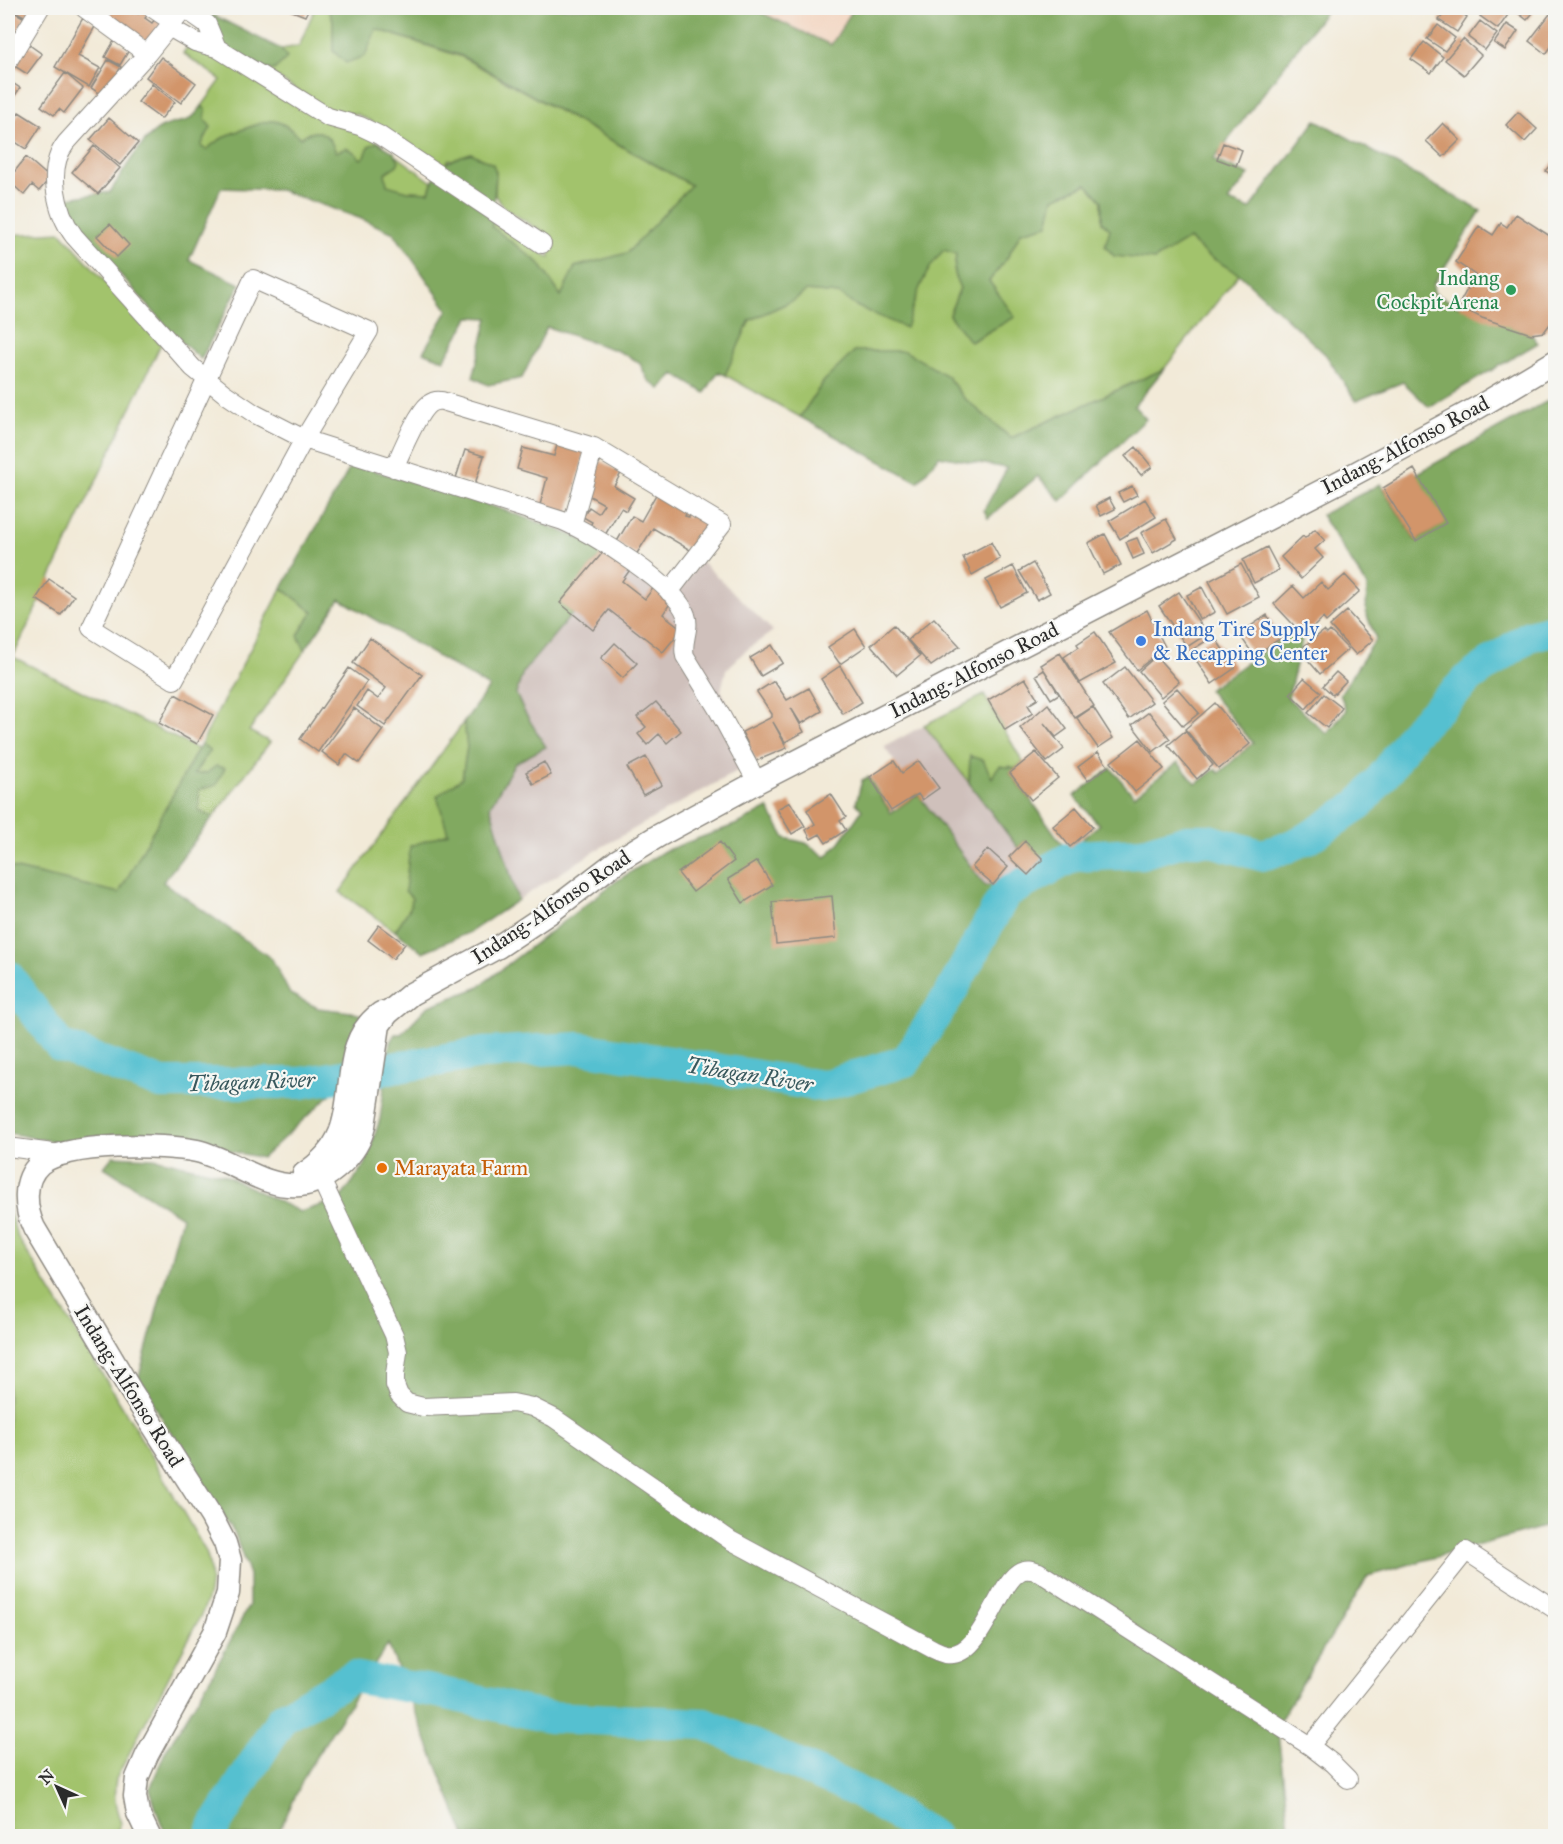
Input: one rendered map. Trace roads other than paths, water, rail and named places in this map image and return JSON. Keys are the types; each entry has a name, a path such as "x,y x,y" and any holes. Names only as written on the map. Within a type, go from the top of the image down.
{"main road":[{"name":"Indang-Alfonso Road","path":"281,1184 295,1181 325,1157 340,1133 355,1117 366,1045 381,1021 405,998 424,985 490,951 528,928 638,848 757,782 1343,480 1477,408 1556,361"},
{"name":"Indang-Alfonso Road","path":"149,1836 138,1813 135,1796 137,1778 147,1755 214,1632 228,1593 230,1560 218,1528 131,1391 51,1258 30,1219 27,1196 34,1172 46,1160 60,1154 105,1148 153,1147 191,1150 281,1184 298,1185 321,1179 338,1165 356,1144 363,1131 355,1117"}],"street":[{"path":"8,61 40,8"},
{"path":"84,8 147,54"},
{"path":"152,8 178,16 195,42 217,48 319,112 337,121 360,126 379,135 542,244"},
{"path":"178,16 63,147 56,163 58,200 64,220 79,242 205,379 255,414 304,439 572,525 617,551 669,592 681,605 687,619 687,632 683,646 686,658 717,708 757,782"},
{"path":"253,279 369,331 304,439 174,680 91,628 205,379 253,279"},
{"path":"394,468 420,415 426,405 434,401 442,401 594,447 722,524 669,592"},
{"path":"572,525 594,447"},
{"path":"8,1147 60,1154"},
{"path":"321,1179 394,1335 398,1352 395,1385 399,1395 406,1403 423,1407 513,1402 532,1407 554,1418 730,1540 946,1654 966,1648 976,1639 1011,1580 1019,1572 1028,1569 1039,1572 1310,1746 1332,1762 1348,1779"},
{"path":"1310,1746 1466,1551 1556,1610"}],"waterway":[{"name":"Tibagan River","path":"8,976 60,1046 160,1083 301,1083 483,1053 580,1048 822,1086 906,1061 951,992 1005,894 1073,856 1142,853 1187,840 1208,840 1261,855 1281,850 1308,838 1359,805 1388,770 1413,733 1468,679 1529,636 1556,629"},
{"path":"211,1836 214,1827 282,1718 352,1677 438,1692 548,1717 705,1724 854,1790 933,1836"}],"place":[{"name":"Indang Cockpit Arena","path":"1511,290"},
{"name":"Indang Tire Supply & Recapping Center","path":"1141,641"},
{"name":"Marayata Farm","path":"382,1168"}]}
